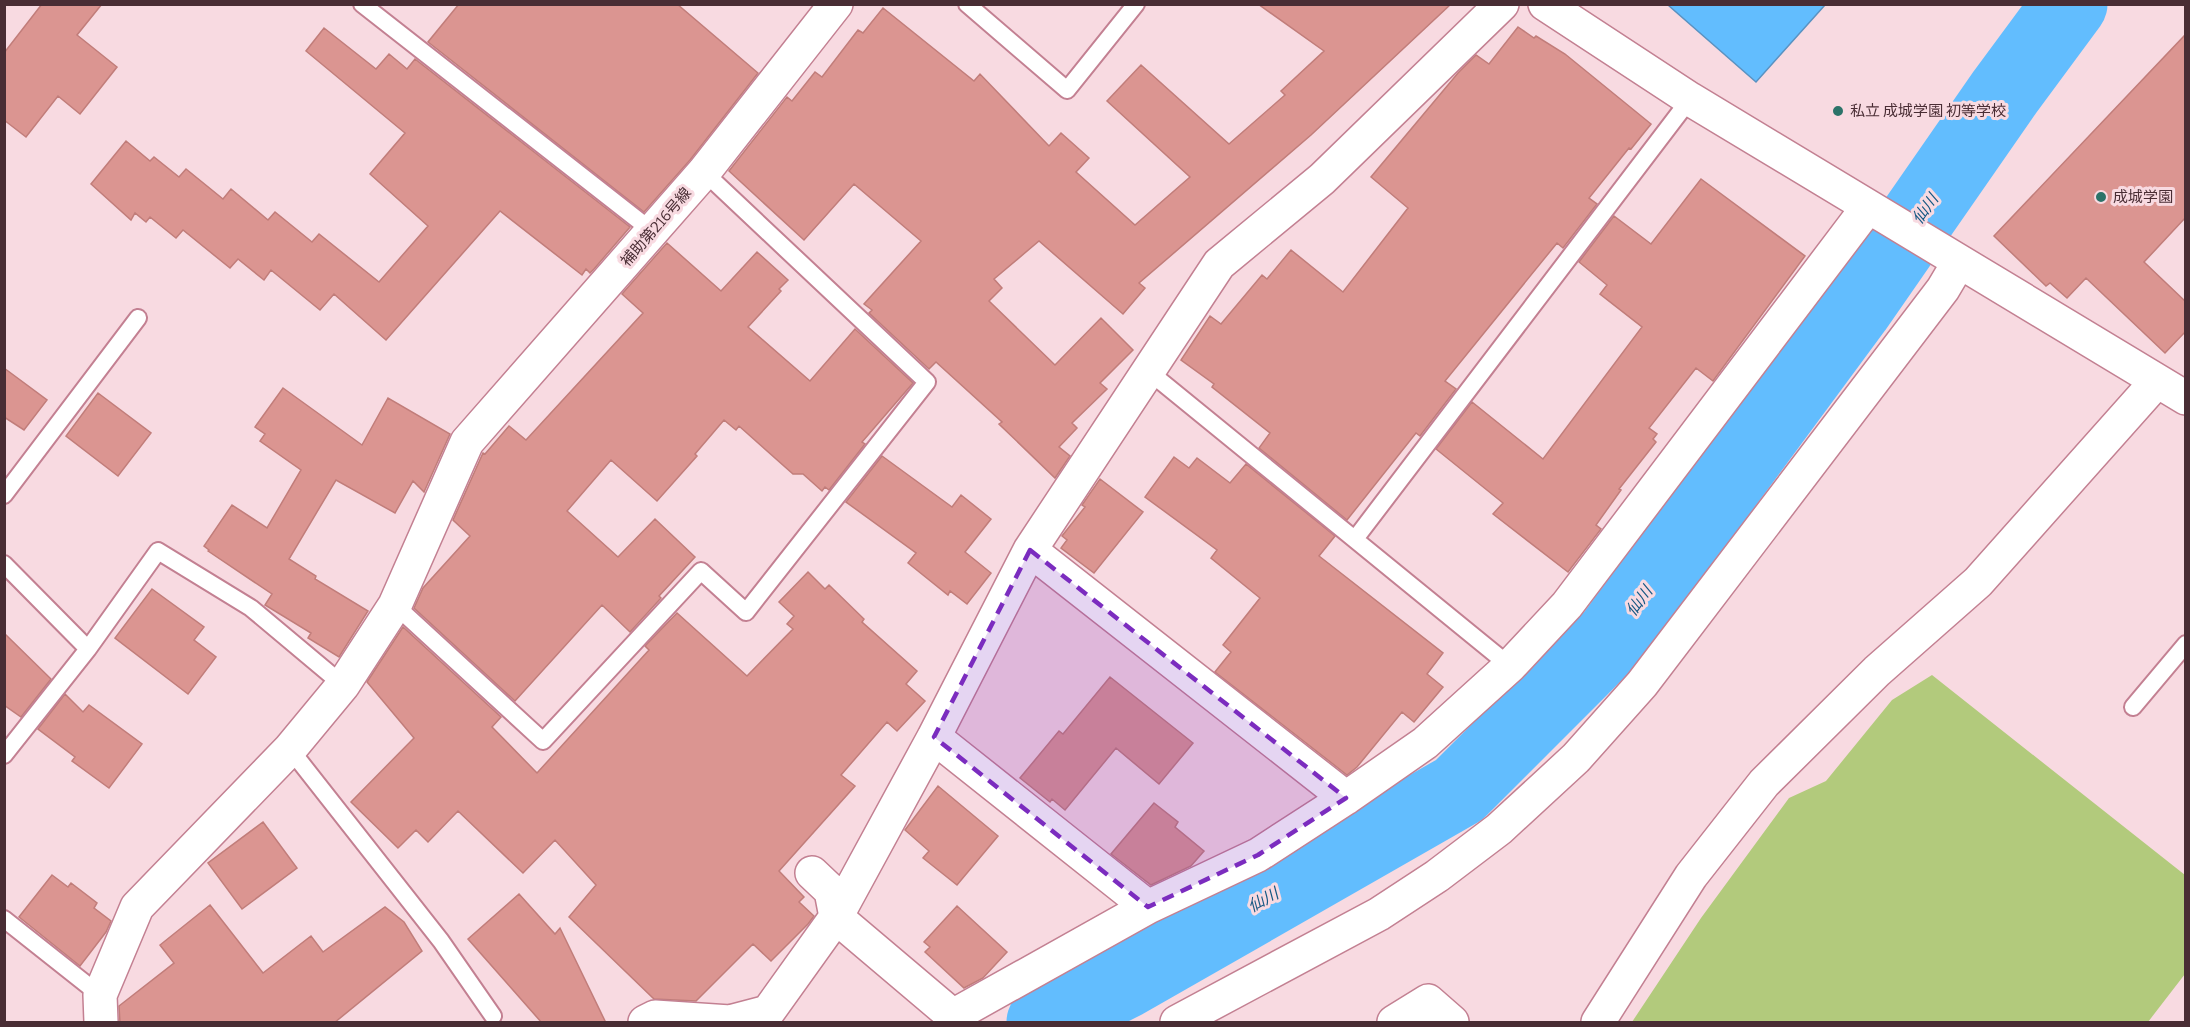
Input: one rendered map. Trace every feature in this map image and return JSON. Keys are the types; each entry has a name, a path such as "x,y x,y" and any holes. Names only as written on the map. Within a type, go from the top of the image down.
{"street":[{"name":"補助第216号線","path":"101,1009 137,907 290,749 343,685 394,605 467,442 704,172 836,4"},
{"path":"645,1023 655,1017 730,1022 768,1012 836,917 934,737 1030,550 1219,264 1322,179 1502,4"},
{"path":"1545,4 1690,99 2186,398"},
{"path":"812,873 831,891 836,917 953,1016 1148,907 1258,855 1425,743 1510,666 1567,605 1873,210"},
{"path":"1177,1023 1379,914 1437,876 1499,829 1576,758 1642,684 1943,289 1955,260"},
{"path":"1598,1023 1691,876 1764,783 1876,671 1978,582 2157,381"},
{"path":"1030,550 1346,798"},
{"path":"934,737 1148,907"},
{"path":"1394,1023 1428,1001 1452,1023"}],"lane":[{"path":"362,4 652,231"},
{"path":"967,4 1067,90 1136,4"},
{"path":"1355,539 1690,99"},
{"path":"394,605 543,741 701,571 746,612 927,382 704,172"},
{"path":"4,495 138,318"},
{"path":"1147,370 1510,666"},
{"path":"4,755 88,649 158,551 250,608 343,685"},
{"path":"4,564 88,649"},
{"path":"2133,707 2186,644"},
{"path":"290,749 441,940 493,1016"},
{"path":"4,919 101,1009"}],"highlighted area":[{"path":"1030,550 1346,798 1258,855 1148,907 934,737"}],"green space":[{"path":"1932,675 2185,875 2185,974 2148,1022 1632,1022 1701,918 1789,798 1826,781 1892,700"}],"water":[{"path":"1668,5 1825,5 1756,82"}],"building":[{"path":"42,4 102,4 77,35 117,67 80,114 58,96 26,137 4,120 4,53"},
{"path":"459,4 677,4 758,73 690,160 644,212 428,42"},
{"path":"1258,4 1451,4 1311,135 1139,283 1145,288 1123,314 1039,241 994,279 1002,288 989,301 1055,365 1101,318 1133,350 1100,383 1107,389 1072,423 1077,428 1059,447 1070,456 1055,478 999,424 1002,422 936,362 929,369 869,313 872,310 864,304 921,241 854,184 804,240 729,171 787,97 792,101 815,72 822,77 858,30 863,33 883,8 974,81 980,74 1049,146 1061,133 1089,158 1076,172 1135,225 1190,177 1107,101 1141,65 1229,144 1285,95 1281,91 1324,51"},
{"path":"1518,27 1565,54 1651,124 1589,198 1597,204 1563,248 1557,243 1445,381 1456,389 1420,436 1416,433 1347,520 1259,448 1270,433 1212,387 1214,384 1181,360 1210,316 1221,324 1262,275 1267,279 1291,250 1343,292 1408,208 1371,177 1458,73 1476,55 1489,64"},
{"path":"324,28 376,69 389,54 407,69 415,59 630,227 590,273 586,269 582,275 500,211 386,340 334,294 320,310 271,270 264,280 238,259 230,268 183,230 176,238 150,217 146,222 135,213 131,220 91,184 126,141 150,161 154,157 179,177 186,169 223,199 231,189 268,220 275,212 312,242 319,234 379,282 428,226 370,174 405,133 306,51"},
{"name":"成城学園","path":"2186,34 2186,217 2144,262 2186,302 2186,331 2165,353 2086,278 2067,298 2050,283 2046,286 1994,236"},
{"path":"1701,179 1805,256 1713,381 1696,368 1649,428 1657,434 1653,439 1656,442 1619,489 1621,490 1596,525 1601,529 1568,572 1493,514 1503,503 1436,449 1472,402 1543,459 1642,327 1600,294 1607,285 1579,262 1614,216 1651,244"},
{"path":"667,243 721,291 757,252 788,280 748,327 810,381 855,329 913,383 862,442 865,444 829,490 825,487 822,491 803,474 793,474 739,426 736,430 724,420 695,454 697,456 657,501 611,460 567,511 618,557 655,519 695,557 630,632 602,605 515,701 414,608 423,588 470,536 453,520 483,453 485,454 509,426 526,440 643,313 622,294"},
{"path":"4,368 47,400 24,430 4,417"},
{"path":"283,388 362,445 388,398 450,434 424,492 413,481 395,513 336,480 289,559 316,576 315,579 368,611 339,657 308,638 311,633 265,605 272,594 204,546 232,505 267,528 301,470 260,441 265,434 255,427"},
{"path":"98,393 151,433 118,476 66,436"},
{"path":"882,456 952,507 961,495 991,519 965,552 991,573 967,604 950,591 948,595 908,563 916,553 846,502"},
{"path":"1174,457 1189,468 1197,458 1230,483 1246,464 1335,536 1319,556 1443,653 1427,674 1443,687 1414,722 1402,712 1357,767 1347,775 1215,672 1231,652 1223,645 1260,598 1211,558 1217,550 1145,497"},
{"path":"1100,479 1143,512 1094,573 1061,548 1067,540 1062,536 1085,507 1082,505"},
{"path":"808,572 825,589 829,585 864,619 862,622 917,671 906,684 925,701 897,731 887,722 841,775 855,786 779,871 804,897 799,902 814,916 808,924 771,961 753,944 696,1001 654,999 569,917 596,885 555,840 523,873 458,811 428,842 416,830 398,848 351,802 414,738 367,682 403,627 501,717 492,727 537,773 649,650 645,646 677,613 747,676 793,629 787,624 794,616 779,602"},
{"path":"152,589 204,627 194,640 216,657 188,694 115,638"},
{"path":"4,633 51,679 21,717 4,705"},
{"path":"1110,677 1193,743 1159,784 1116,748 1065,810 1052,799 1050,802 1020,778 1059,731 1063,734"},
{"path":"65,694 83,712 89,705 142,744 109,788 72,761 75,757 38,729"},
{"path":"938,786 998,836 957,885 923,858 929,851 905,830"},
{"path":"1154,803 1178,822 1175,827 1204,851 1191,866 1151,885 1111,854"},
{"path":"263,822 297,868 242,909 208,863"},
{"path":"52,875 68,887 71,883 97,903 94,908 111,921 106,932 80,966 19,917"},
{"path":"519,894 555,934 560,928 606,1023 542,1023 468,939"},
{"path":"210,905 263,973 311,936 323,952 385,907 404,922 422,951 334,1023 120,1023 119,1006 174,963 160,945"},
{"path":"957,906 1007,952 983,978 964,988 925,952 930,947 924,942"}],"waterway":[{"name":"仙川","path":"1044,1022 1125,981 1459,790 1613,636 1855,308 2005,92 2070,4"}],"place":[{"name":"私立 成城学園 初等学校","path":"1838,111"},
{"name":"成城学園","path":"2101,197"}]}
